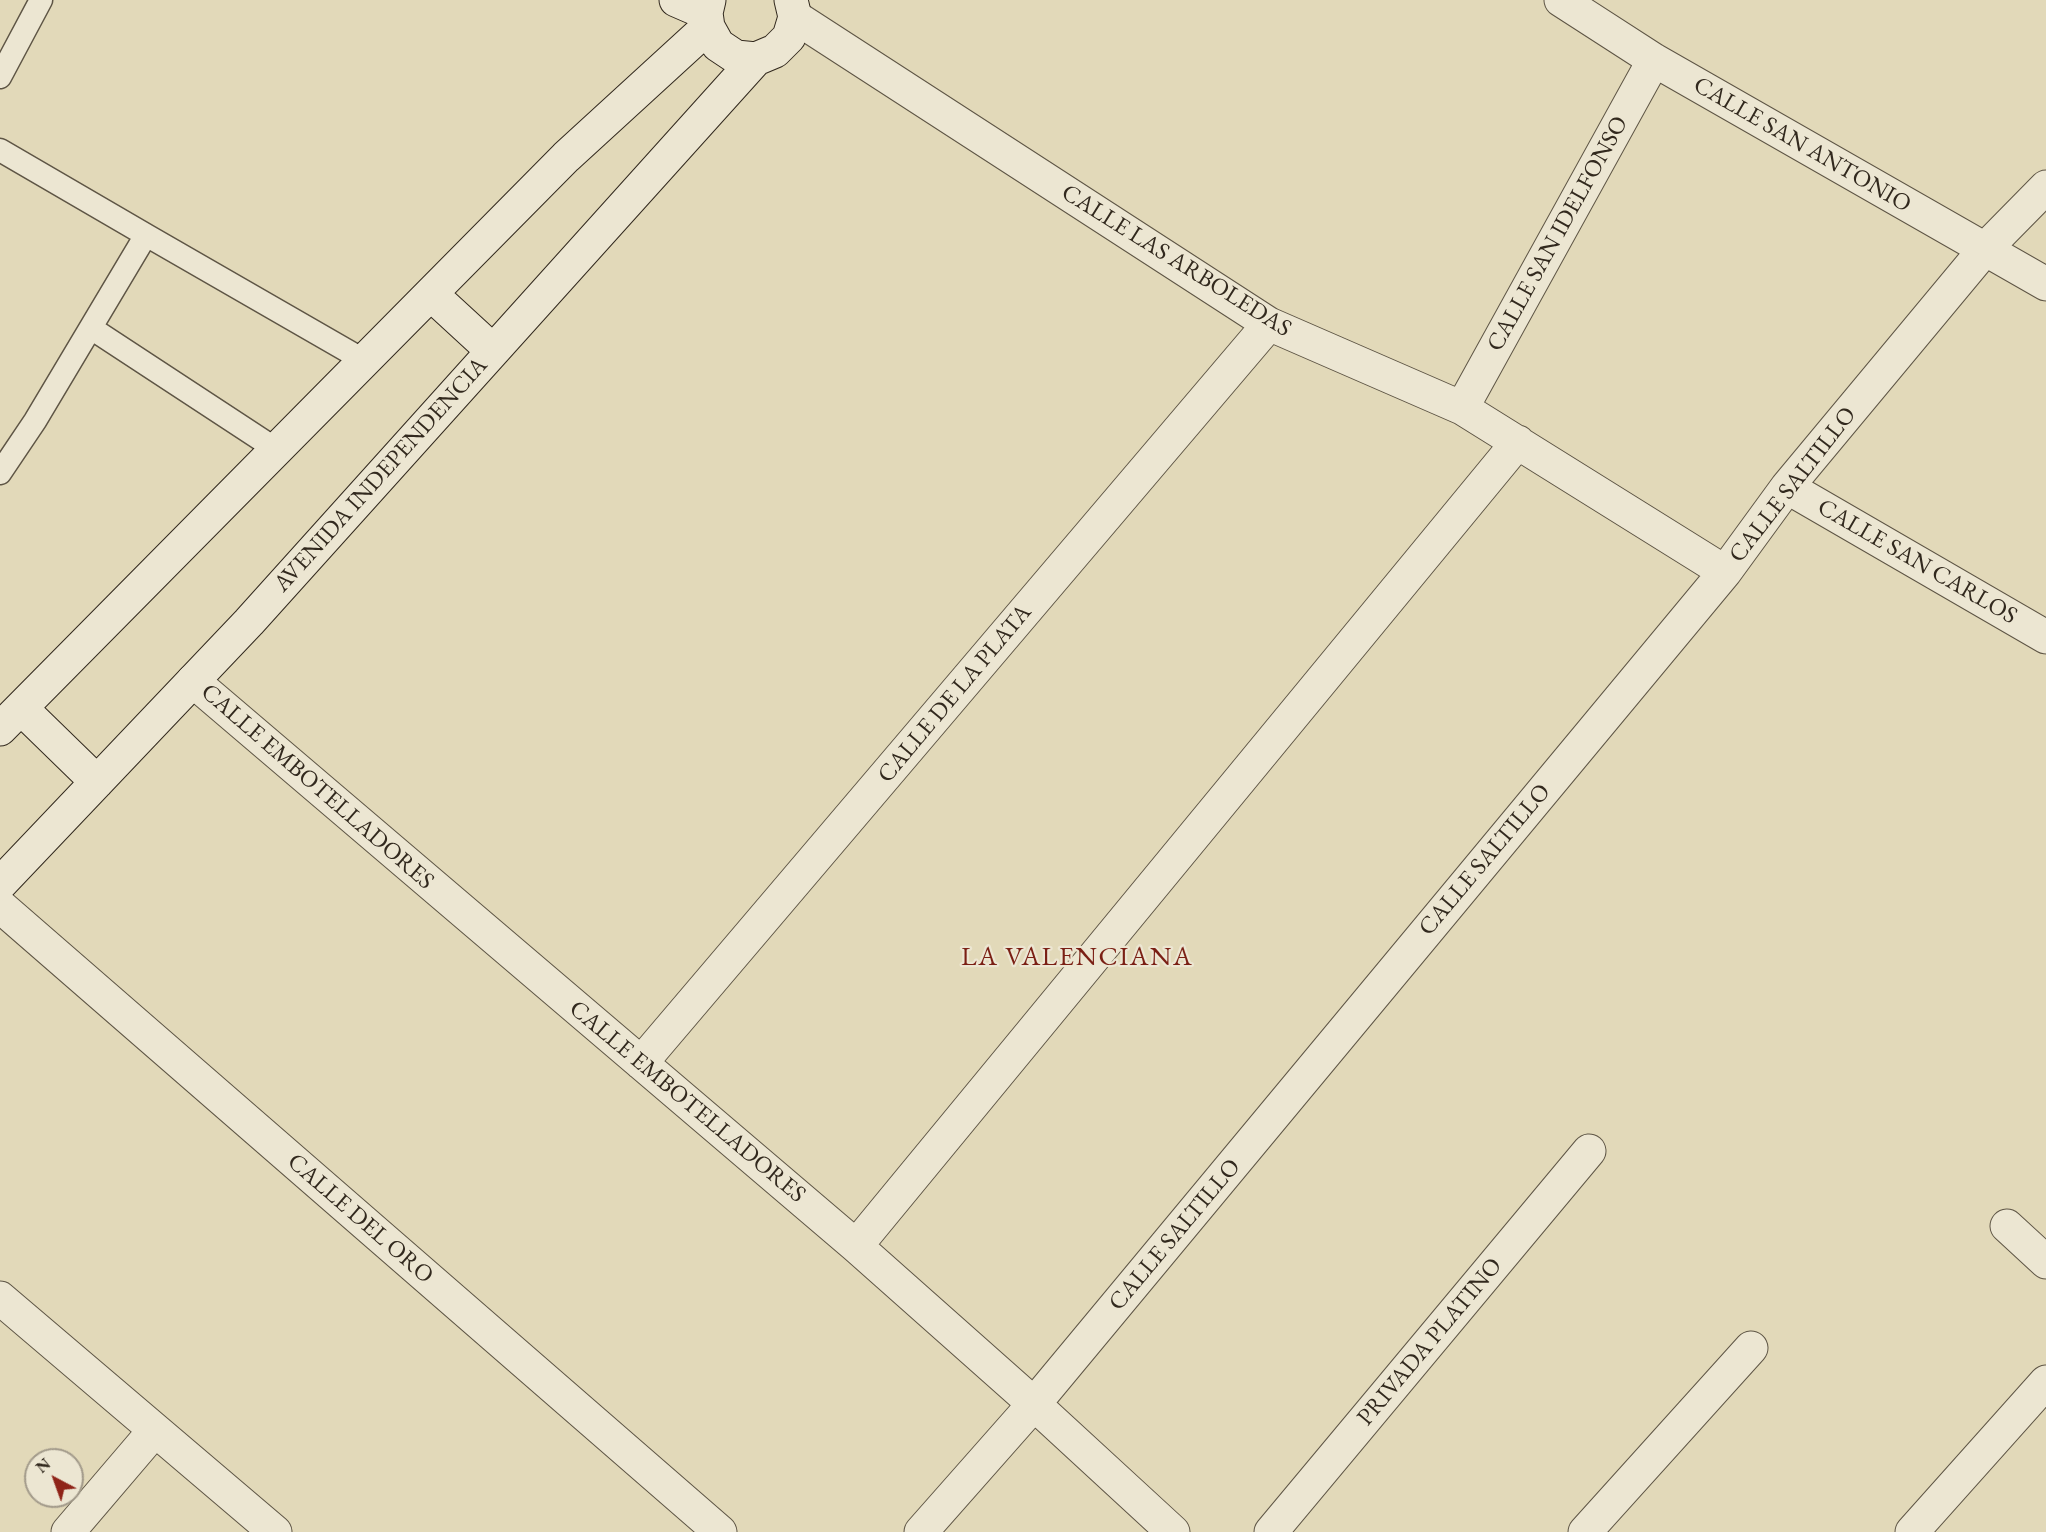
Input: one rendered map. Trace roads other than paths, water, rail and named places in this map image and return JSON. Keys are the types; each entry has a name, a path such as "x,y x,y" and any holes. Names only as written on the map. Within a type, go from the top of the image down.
{"street":[{"path":"676,0 708,13"},
{"name":"CALLE SAN ANTONIO","path":"1561,0 1654,60 2046,284"},
{"name":"AVENIDA INDEPENDENCIA","path":"0,884 193,681 756,59 775,51 789,37 793,9"},
{"name":"CALLE LAS ARBOLEDAS","path":"793,9 1269,324 1462,408 1725,572"},
{"path":"708,13 718,45 736,57 756,59"},
{"path":"97,782 11,718 708,13"},
{"name":"CALLE SAN IDELFONSO","path":"1462,408 1654,60"},
{"name":"CALLE SALTILLO","path":"921,1532 1034,1404 1725,572 1787,487 1985,249 2046,187"},
{"path":"431,294 493,351"},
{"name":"CALLE DE LA PLATA","path":"641,1063 1269,324"},
{"path":"856,1246 1518,442"},
{"name":"CALLE SAN CARLOS","path":"1787,487 2046,637"},
{"name":"CALLE EMBOTELLADORES","path":"193,681 856,1246 1034,1404 1173,1532"},
{"name":"CALLE DEL ORO","path":"0,906 720,1532"},
{"name":"PRIVADA PLATINO","path":"1271,1532 1589,1151"},
{"path":"2007,1226 2046,1262"},
{"path":"0,1298 275,1532"},
{"path":"1585,1532 1751,1348"},
{"path":"1912,1532 2046,1382"},
{"path":"68,1532 155,1430"}],"lane":[{"path":"0,77 8,45 41,0"},
{"path":"0,150 365,362"},
{"path":"0,473 35,420 146,235"},
{"path":"91,328 277,450"}],"district":[{"name":"LA VALENCIANA","path":"1077,958"}]}
